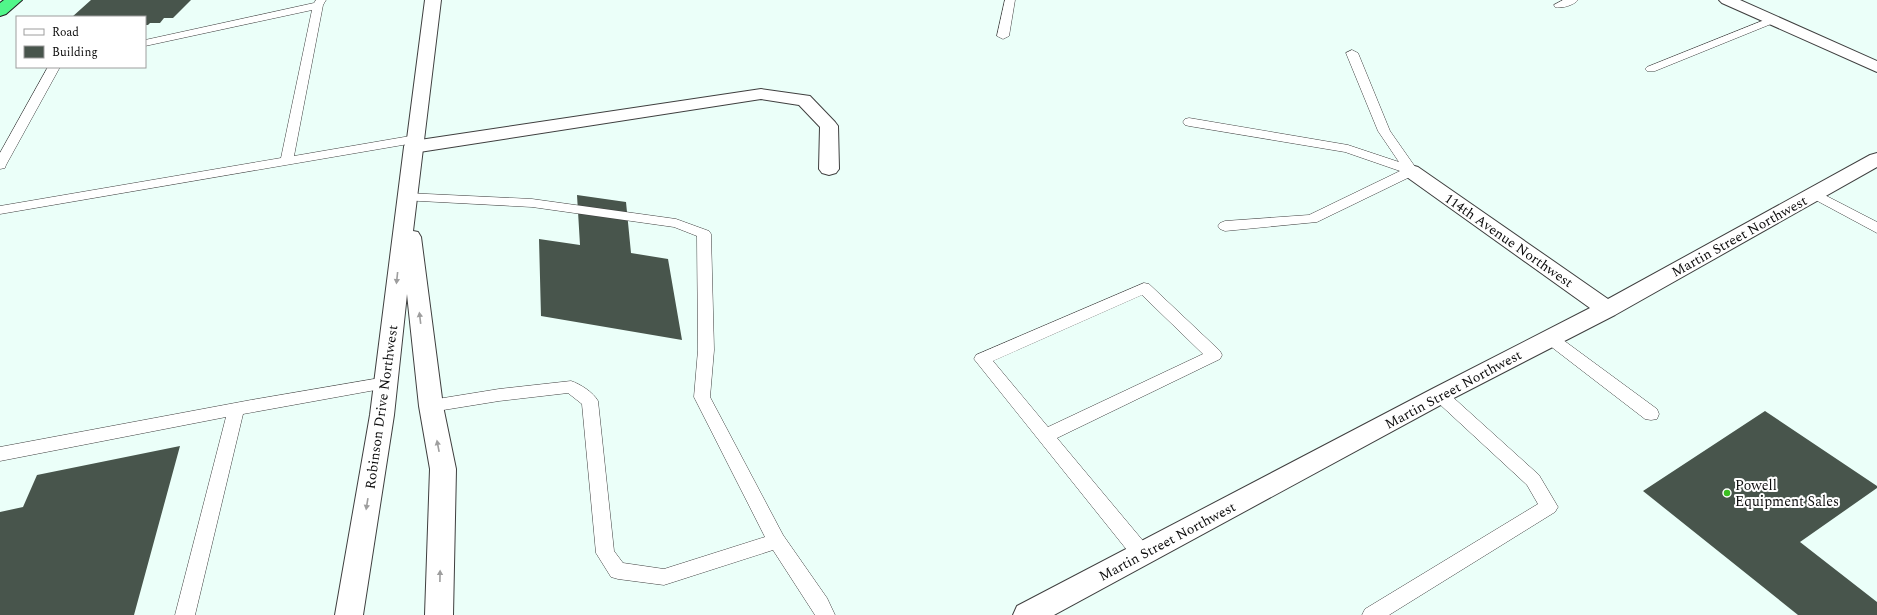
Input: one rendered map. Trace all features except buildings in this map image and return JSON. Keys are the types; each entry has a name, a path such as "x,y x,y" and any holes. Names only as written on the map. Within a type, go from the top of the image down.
{"highway":[{"path":"0,11 14,0"}],"street":[{"name":"Robinson Drive Northwest","path":"349,615 382,415 406,197 415,143 433,0"},
{"path":"1727,0 1877,67"},
{"path":"415,143 761,94 804,100 829,126 829,169"},
{"name":"Martin Street Northwest","path":"1027,615 1440,395 1607,309 1877,159"},
{"name":"114th Avenue Northwest","path":"1411,172 1607,309"},
{"name":"Robinson Drive Northwest","path":"406,197 431,406 443,469 439,615"}],"lane":[{"path":"1003,36 1010,0"},
{"path":"1559,6 1573,0"},
{"path":"146,43 320,2 287,161"},
{"path":"1651,69 1772,20"},
{"path":"1352,53 1384,131 1411,172"},
{"path":"0,165 53,68"},
{"path":"1189,122 1348,150 1411,172"},
{"path":"0,210 287,161 415,143"},
{"path":"1225,226 1312,219 1411,172"},
{"path":"1815,194 1877,228"},
{"path":"406,197 532,203 676,223 704,234 706,350 702,397 777,541 820,604 825,615"},
{"path":"1045,436 1214,355 1144,288 982,359 1045,436 1142,554"},
{"path":"1550,338 1651,414"},
{"path":"0,454 236,409 386,383"},
{"path":"431,406 499,395 571,387 590,402 605,553 618,571 664,577 777,541"},
{"path":"1372,615 1549,506 1533,480 1440,395"},
{"path":"185,615 236,409"}],"place":[{"name":"Powell Equipment Sales","path":"1727,493"}]}
